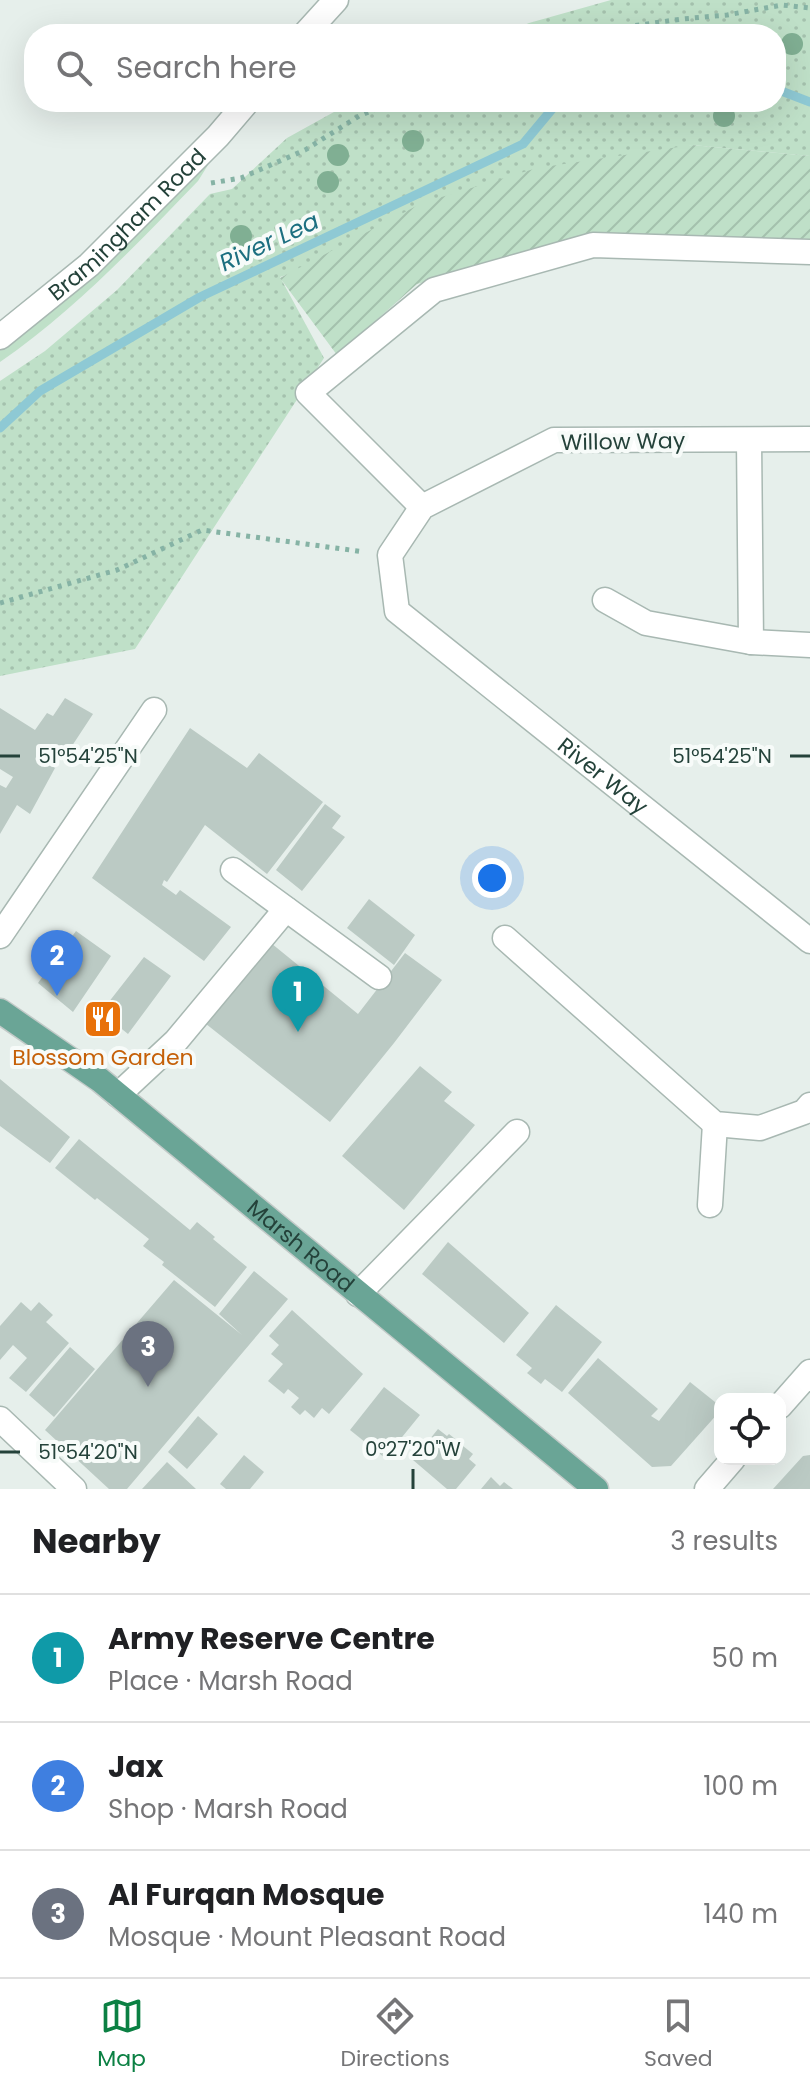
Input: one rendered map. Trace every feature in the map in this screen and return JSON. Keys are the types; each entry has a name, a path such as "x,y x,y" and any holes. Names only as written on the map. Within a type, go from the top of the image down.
{"main road":[{"name":"Marsh Road","path":"0,1011 100,1080 596,1489"}],"street":[{"path":"314,24 336,0"},
{"name":"Bramingham Road","path":"0,337 89,265 238,112"},
{"path":"422,507 308,393 434,290 593,245 810,252"},
{"name":"Willow Way","path":"390,555 422,507 554,440 810,439"},
{"path":"749,440 751,642"},
{"name":"River Way","path":"390,555 397,611 810,941"},
{"path":"605,600 646,623 751,642 810,645"},
{"path":"0,936 154,710"},
{"path":"233,870 379,977"},
{"path":"118,1095 176,1041 286,909"},
{"path":"505,938 715,1124 760,1128 804,1112 810,1105"},
{"path":"710,1205 715,1124"},
{"path":"358,1294 517,1132"},
{"path":"786,1399 810,1372"},
{"path":"0,1419 74,1489"},
{"path":"707,1489 728,1465"}],"path":[{"path":"640,24 727,15 782,5 810,8"},
{"path":"210,183 241,178 305,150 369,112"},
{"path":"0,603 117,570 202,530 390,555"}],"green space":[{"path":"611,0 810,0 810,156 692,145 280,277 324,358 135,649 0,676 0,381 45,351 117,290 210,194 232,189 287,138 334,112 786,112 786,24 527,24"},
{"path":"692,145 810,156 810,240 562,243 417,284 337,355 280,278 422,203 537,168"},
{"path":"208,165 198,181 104,276 0,362 0,349 24,333 201,166"}],"building":[{"path":"65,698 93,714 66,755 48,745 39,758 55,768 30,814 17,805 0,834 0,785 6,788 13,777 0,769 0,708 35,730 47,713 53,716"},
{"path":"190,728 247,768 259,753 323,802 267,874 205,825 162,885 176,895 180,890 231,927 204,961 92,878"},
{"path":"325,804 341,816 332,828 345,837 302,891 276,870"},
{"path":"369,899 415,935 394,965 347,928"},
{"path":"76,931 111,956 73,1012 38,983"},
{"path":"266,939 358,1014 405,953 442,980 330,1122 201,1020"},
{"path":"144,957 171,976 128,1034 101,1012"},
{"path":"420,1066 452,1092 444,1101 475,1125 404,1210 342,1156"},
{"path":"0,1079 70,1137 50,1163 0,1126"},
{"path":"79,1139 190,1230 197,1222 247,1267 215,1307 143,1246 149,1239 55,1168"},
{"path":"448,1242 529,1313 504,1343 422,1274"},
{"path":"254,1271 288,1299 127,1489 109,1489 45,1430 174,1280 242,1335 219,1314"},
{"path":"21,1302 31,1311 39,1302 53,1315 46,1322 69,1343 26,1392 9,1378 27,1358 13,1345 0,1360 0,1326"},
{"path":"556,1305 602,1342 562,1392 545,1379 541,1384 527,1373 532,1368 516,1355"},
{"path":"292,1310 363,1374 329,1414 322,1408 314,1418 305,1410 300,1415 291,1407 299,1398 288,1389 284,1394 268,1381 283,1364 271,1354 279,1345 269,1336"},
{"path":"70,1347 95,1369 54,1417 29,1395"},
{"path":"598,1358 658,1409 651,1416 659,1421 690,1382 714,1401 714,1418 671,1466 652,1467 568,1393"},
{"path":"384,1387 420,1415 385,1458 350,1430"},
{"path":"198,1416 218,1434 187,1469 168,1452"},
{"path":"438,1429 459,1442 455,1447 459,1450 463,1446 473,1454 469,1459 476,1465 456,1489 447,1489 413,1460"},
{"path":"244,1455 264,1472 250,1489 226,1489 220,1484"},
{"path":"810,1455 810,1489 773,1489 803,1456"},
{"path":"167,1462 196,1489 142,1489"},
{"path":"491,1477 500,1486 504,1482 513,1489 481,1489"}],"waterway":[{"name":"River Lea","path":"786,93 810,102"},
{"name":"River Lea","path":"0,428 40,391 200,297 523,144 550,112"}],"place":[{"name":"Jax","path":"57,996"},
{"name":"Blossom Garden","path":"103,1019"},
{"name":"Army Reserve Centre","path":"298,1032"},
{"name":"Al Furqan Mosque","path":"148,1387"}]}
